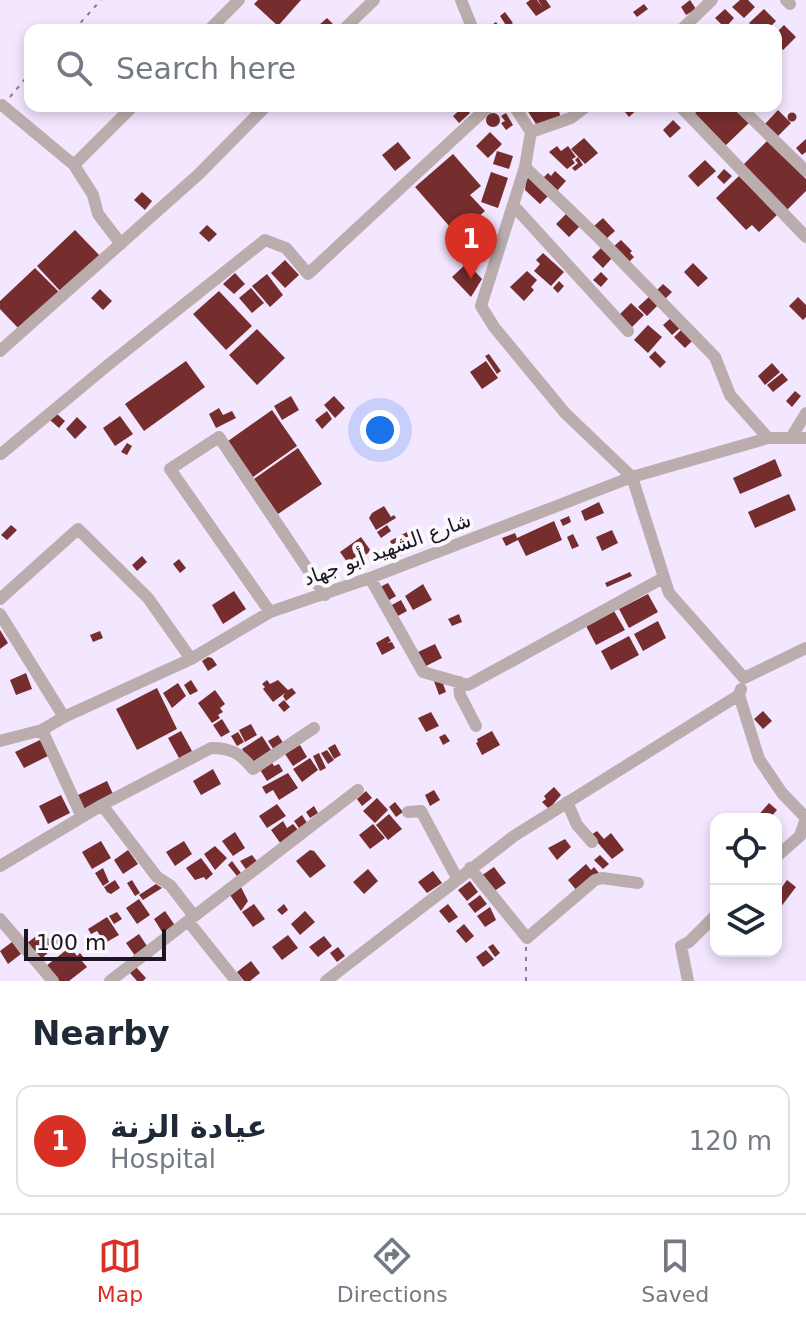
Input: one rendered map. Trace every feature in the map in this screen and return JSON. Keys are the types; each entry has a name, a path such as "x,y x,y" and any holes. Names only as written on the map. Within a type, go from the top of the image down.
{"street":[{"path":"215,24 239,0"},
{"path":"349,24 374,0"},
{"path":"461,0 471,24"},
{"path":"687,24 712,0"},
{"path":"2,105 74,165 93,195 98,214 121,244"},
{"path":"74,165 127,112"},
{"path":"0,351 199,174 260,112"},
{"path":"0,453 265,240 286,248 308,274 483,112"},
{"path":"518,112 531,132 525,167 481,306 494,327 565,413 632,477 669,593 744,678"},
{"path":"531,132 571,118 579,112"},
{"path":"686,112 806,237"},
{"path":"745,112 806,171"},
{"path":"525,167 715,357 730,395 768,438"},
{"path":"513,205 628,331"},
{"path":"791,438 806,413"},
{"path":"270,612 170,469 219,437 325,595"},
{"name":"شارع الشهيد أبو جهاد","path":"0,741 42,730 191,659 270,612 325,595 632,477 768,438 806,438"},
{"path":"0,599 78,529 148,598 191,659"},
{"path":"370,578 423,672 468,685 663,578"},
{"path":"0,614 64,717"},
{"path":"782,852 800,836 806,818 782,793 759,759 739,695 744,678 806,648"},
{"path":"459,682 460,695 476,726"},
{"path":"326,981 514,836 739,695"},
{"path":"0,866 102,805 211,748 227,748 243,756 253,769 314,728"},
{"path":"42,730 82,817"},
{"path":"110,981 358,790"},
{"path":"567,802 577,825 592,842"},
{"path":"102,805 157,877 170,885 236,981"},
{"path":"408,812 421,811 457,878"},
{"path":"470,868 527,938 595,880 602,878 638,883"},
{"path":"0,919 53,981"},
{"path":"688,981 681,946 710,921"}],"path":[{"path":"79,24 101,0"},
{"path":"2,105 24,80"},
{"path":"526,981 527,938"}],"building":[{"path":"258,0 301,0 280,24 276,24 254,4"},
{"path":"537,0 542,7 538,0 546,0 551,7 536,16 526,3"},
{"path":"690,0 696,9 686,15 681,7"},
{"path":"740,0 748,0 755,7 744,18 732,7"},
{"path":"644,4 648,9 637,17 633,12"},
{"path":"725,9 734,18 729,24 721,24 715,18"},
{"path":"764,9 776,21 773,24 749,23"},
{"path":"505,12 513,23 505,24 500,16"},
{"path":"784,25 796,37 783,50 782,49"},
{"path":"457,112 470,113 459,123 453,116"},
{"path":"528,112 560,114 559,119 536,124"},
{"path":"740,112 750,122 725,146 694,114"},
{"path":"776,112 791,123 777,137 765,124"},
{"path":"493,113 500,120 493,127 486,120"},
{"path":"506,113 513,125 506,130 501,116"},
{"path":"792,113 796,117 792,121 788,117"},
{"path":"673,120 681,128 670,138 663,130"},
{"path":"490,132 502,144 488,158 476,146"},
{"path":"584,138 598,153 585,164 571,149"},
{"path":"806,139 806,152 802,155 796,148"},
{"path":"768,140 806,179 806,191 786,211 742,166"},
{"path":"398,142 411,158 395,171 382,155"},
{"path":"557,146 561,151 568,146 576,157 572,159 575,163 567,169 549,152"},
{"path":"497,151 513,156 509,169 493,164"},
{"path":"453,154 481,186 470,195 485,211 457,235 415,187"},
{"path":"578,157 583,165 575,171 572,168 578,163 575,160"},
{"path":"705,160 716,171 698,187 688,176"},
{"path":"724,169 732,176 724,184 717,177"},
{"path":"555,171 566,181 556,192 542,179"},
{"path":"491,172 508,178 498,208 481,202"},
{"path":"531,175 551,193 540,204 525,190 526,180"},
{"path":"739,176 777,215 759,232 752,225 746,230 716,198"},
{"path":"142,192 152,201 145,210 134,200"},
{"path":"568,212 581,225 569,237 556,224"},
{"path":"603,218 615,231 606,239 594,226"},
{"path":"207,225 217,234 209,242 199,233"},
{"path":"75,230 101,257 62,293 37,266"},
{"path":"621,240 634,257 628,263 613,247"},
{"path":"601,248 612,258 603,268 592,257"},
{"path":"543,253 564,272 551,286 534,271 540,264 536,260"},
{"path":"285,260 299,275 285,288 271,273"},
{"path":"467,263 482,279 471,297 452,277"},
{"path":"693,263 708,278 698,287 684,272"},
{"path":"35,268 60,293 20,330 0,309 0,301"},
{"path":"527,271 537,280 531,287 534,290 524,301 510,287"},
{"path":"601,272 608,279 601,287 593,280"},
{"path":"235,273 245,284 234,294 223,284"},
{"path":"267,274 283,295 270,307 252,286"},
{"path":"559,281 564,286 558,293 553,288"},
{"path":"663,284 672,292 664,300 655,292"},
{"path":"251,288 264,303 252,313 239,298"},
{"path":"100,289 112,301 103,310 91,298"},
{"path":"219,291 252,326 226,350 193,314"},
{"path":"650,296 658,305 647,316 638,307"},
{"path":"798,297 806,305 803,320 789,306"},
{"path":"631,303 644,315 630,329 618,316"},
{"path":"671,318 680,328 672,335 663,325"},
{"path":"648,325 662,337 648,353 634,340"},
{"path":"683,328 694,339 685,348 674,337"},
{"path":"257,329 285,358 257,385 229,355"},
{"path":"655,351 666,362 660,368 649,357"},
{"path":"489,354 501,371 497,374 485,356"},
{"path":"186,361 205,387 144,431 125,404"},
{"path":"486,361 498,378 482,389 470,372"},
{"path":"772,363 780,372 765,385 758,376"},
{"path":"782,373 788,380 773,392 767,385"},
{"path":"795,391 801,396 792,407 786,401"},
{"path":"291,396 299,410 282,420 274,406"},
{"path":"334,396 345,408 335,418 324,405"},
{"path":"219,408 223,415 232,411 236,418 216,428 209,414"},
{"path":"272,410 297,446 253,477 228,441"},
{"path":"327,411 332,419 322,429 315,420"},
{"path":"56,413 65,421 59,428 50,420"},
{"path":"120,416 133,434 115,446 103,428"},
{"path":"77,417 87,427 75,439 66,429"},
{"path":"127,443 132,446 127,455 121,452"},
{"path":"298,448 322,484 278,514 254,479"},
{"path":"775,459 782,476 740,494 733,478"},
{"path":"789,494 796,510 755,528 748,512"},
{"path":"599,502 604,513 585,521 581,511"},
{"path":"384,506 391,517 394,515 396,518 376,530 369,518"},
{"path":"569,516 571,522 563,526 560,520"},
{"path":"554,521 562,540 526,556 518,540 506,546 502,538 515,533 517,538"},
{"path":"11,525 17,530 7,540 1,535"},
{"path":"387,525 391,531 381,538 377,532"},
{"path":"612,530 618,543 602,551 596,537"},
{"path":"407,532 415,548 398,557 390,541"},
{"path":"573,534 579,546 572,549 567,537"},
{"path":"361,537 371,551 350,566 340,552"},
{"path":"379,549 387,560 382,563 374,552"},
{"path":"142,556 147,562 137,571 132,565"},
{"path":"179,559 186,568 180,573 173,564"},
{"path":"630,572 632,576 607,587 605,583"},
{"path":"388,583 396,596 386,602 378,588"},
{"path":"423,584 432,600 413,610 405,596"},
{"path":"234,591 246,609 223,624 212,605"},
{"path":"648,594 658,612 629,628 619,609"},
{"path":"401,600 407,611 396,617 390,606"},
{"path":"614,611 625,630 596,645 586,626"},
{"path":"459,614 462,622 452,626 448,619"},
{"path":"658,621 666,638 643,651 634,634"},
{"path":"0,630 8,643 0,649"},
{"path":"100,631 103,638 93,642 90,635"},
{"path":"388,636 391,641 387,643 392,642 395,648 382,655 376,643"},
{"path":"629,636 639,655 611,670 601,651"},
{"path":"435,644 442,658 424,667 418,652"},
{"path":"208,657 217,665 208,671 202,661"},
{"path":"26,673 32,689 16,695 10,680"},
{"path":"441,678 446,692 439,695 434,681"},
{"path":"191,680 198,691 190,695 184,685"},
{"path":"267,680 270,684 278,680 296,693 286,701 285,693 273,702 263,689 262,684"},
{"path":"178,683 186,696 172,708 163,693"},
{"path":"157,688 177,729 137,750 116,709"},
{"path":"215,690 225,704 220,708 223,712 218,715 220,718 212,723 198,703"},
{"path":"284,700 290,707 284,712 278,705"},
{"path":"763,711 772,721 763,729 754,719"},
{"path":"431,712 439,726 426,732 418,718"},
{"path":"222,719 230,732 221,737 213,725"},
{"path":"251,724 257,735 245,742 239,730"},
{"path":"181,731 192,751 179,758 168,738"},
{"path":"492,731 500,745 482,755 477,739"},
{"path":"238,732 244,742 237,746 231,736"},
{"path":"445,734 450,741 443,745 439,737"},
{"path":"278,735 284,744 274,750 268,741"},
{"path":"262,736 271,750 251,763 242,749"},
{"path":"40,740 48,756 24,768 15,752"},
{"path":"335,744 341,755 334,759 328,748"},
{"path":"300,745 307,757 293,766 285,754"},
{"path":"327,750 334,760 328,764 321,753"},
{"path":"319,753 326,768 320,771 313,756"},
{"path":"310,758 318,770 302,782 293,769"},
{"path":"271,761 274,766 279,764 283,771 267,781 259,768"},
{"path":"213,769 221,784 201,795 193,781"},
{"path":"288,773 298,788 279,800 273,790 266,794 262,787"},
{"path":"107,781 113,794 83,809 76,796"},
{"path":"554,787 561,795 549,809 542,802"},
{"path":"434,790 440,800 430,806 425,795"},
{"path":"366,791 372,798 362,806 357,799"},
{"path":"61,795 70,813 48,824 39,806"},
{"path":"377,798 388,810 375,823 363,811"},
{"path":"395,802 403,812 396,817 389,807"},
{"path":"769,803 777,810 774,813 760,813"},
{"path":"277,804 286,816 267,828 259,816"},
{"path":"314,806 318,813 310,818 306,812"},
{"path":"389,814 402,829 388,840 376,825"},
{"path":"302,815 309,826 301,831 294,821"},
{"path":"283,821 287,828 293,824 299,831 281,844 271,830"},
{"path":"373,824 385,838 370,849 359,835"},
{"path":"597,831 604,839 611,833 624,850 612,859 591,835"},
{"path":"235,832 245,848 233,856 222,841"},
{"path":"565,839 571,847 557,860 548,848"},
{"path":"101,841 111,858 92,869 82,852"},
{"path":"184,841 192,854 175,866 166,852"},
{"path":"215,846 227,858 215,870 204,854"},
{"path":"128,850 138,864 123,874 114,860"},
{"path":"310,850 326,866 310,878 296,861"},
{"path":"252,855 259,864 248,872 240,861"},
{"path":"600,855 609,864 603,869 594,860"},
{"path":"201,858 213,874 206,880 204,877 195,880 186,868"},
{"path":"232,861 241,873 237,876 228,865"},
{"path":"586,864 599,873 577,891 568,880"},
{"path":"494,867 506,883 493,892 481,876"},
{"path":"103,868 109,882 103,886 95,873"},
{"path":"368,869 378,881 364,894 353,882"},
{"path":"433,871 442,883 427,893 418,882"},
{"path":"115,880 120,888 111,894 104,887"},
{"path":"132,880 140,893 135,896 127,883"},
{"path":"787,880 796,887 782,905 782,887"},
{"path":"470,881 478,892 467,901 458,890"},
{"path":"156,884 162,888 143,900 139,895"},
{"path":"241,887 248,901 241,911 230,895"},
{"path":"480,895 487,904 475,913 468,904"},
{"path":"139,899 150,915 137,924 126,908"},
{"path":"254,904 265,919 253,927 242,912"},
{"path":"284,904 288,910 282,915 277,910"},
{"path":"448,904 458,917 449,923 439,911"},
{"path":"490,907 496,920 485,927 477,916"},
{"path":"165,911 176,927 164,935 154,919"},
{"path":"305,911 315,922 300,935 291,924"},
{"path":"117,912 122,919 114,924 109,916"},
{"path":"107,917 119,935 105,943 97,931 91,934 88,929"},
{"path":"464,924 474,936 466,943 456,931"},
{"path":"43,931 48,939 54,934 60,942 40,960 27,943"},
{"path":"139,934 149,949 136,957 126,943"},
{"path":"288,935 298,948 282,960 272,947"},
{"path":"324,936 332,946 318,957 309,947"},
{"path":"12,942 21,954 8,964 0,951"},
{"path":"493,944 500,953 495,957 488,947"},
{"path":"70,947 77,956 80,953 87,967 69,981 58,981 46,966"},
{"path":"338,947 345,956 337,962 330,953"},
{"path":"486,950 494,959 483,967 476,957"},
{"path":"251,961 260,973 250,981 244,981 237,972"},
{"path":"136,967 146,978 143,981 137,981 130,973"}],"place":[{"name":"عيادة الزنة","path":"471,279"}]}
